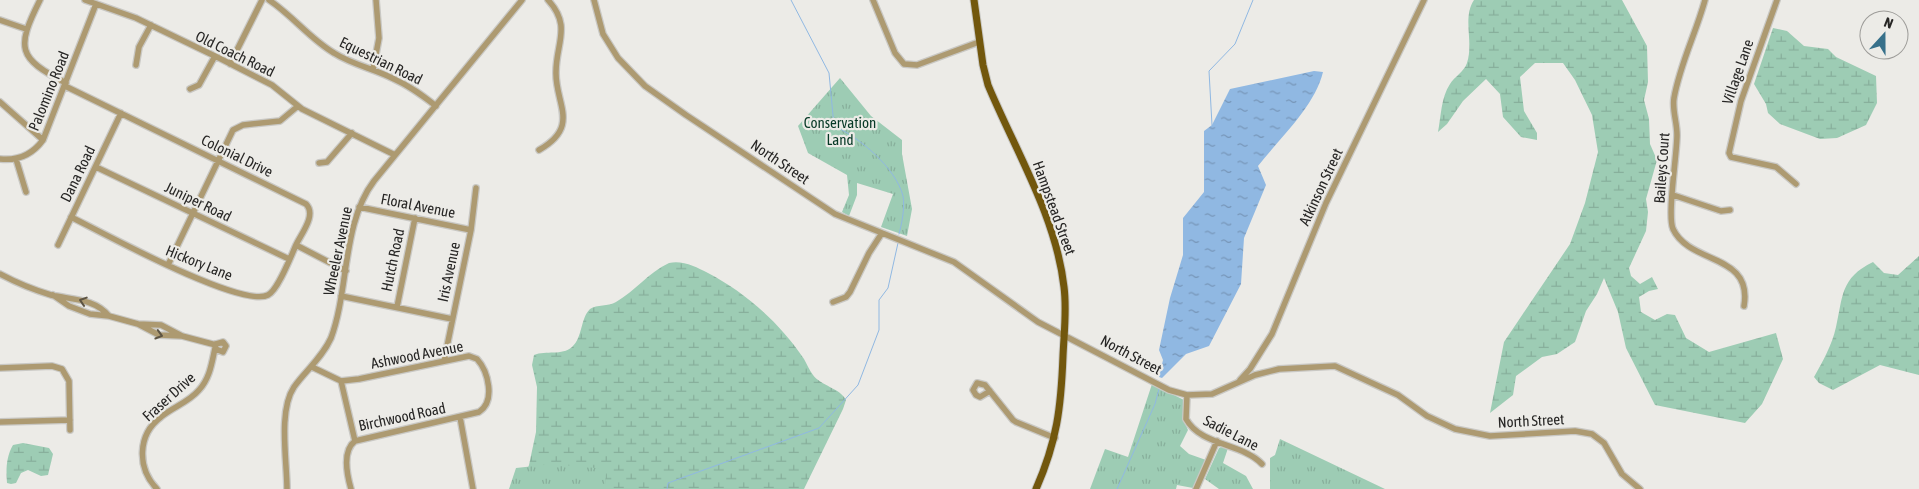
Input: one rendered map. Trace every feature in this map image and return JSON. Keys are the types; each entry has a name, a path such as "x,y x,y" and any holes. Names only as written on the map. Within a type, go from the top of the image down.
{"main road":[{"name":"Hampstead Street","path":"974,0 979,42 988,84 1043,211 1059,259 1066,303 1060,415 1055,438 1036,489"}],"street":[{"path":"0,20 26,29 40,0"},
{"name":"Old Coach Road","path":"85,0 151,25 215,56 272,85 298,106 395,155"},
{"path":"230,64 262,0"},
{"name":"Equestrian Road","path":"269,0 332,52 410,87 436,106"},
{"path":"373,70 379,38 376,0"},
{"name":"Wheeler Avenue","path":"288,489 287,404 294,388 312,367 331,338 359,207 369,188 522,0"},
{"path":"539,150 556,135 564,110 556,72 562,28 560,16 548,0"},
{"name":"North Street","path":"594,0 600,27 608,45 637,79 686,115 828,210 849,221 954,262 1024,314 1169,390 1187,394 1216,393 1238,382 1279,369 1326,365 1340,367 1398,396 1427,416 1454,429 1490,436 1575,431 1592,434 1604,443 1622,474 1640,489"},
{"path":"873,0 895,53 904,64 917,65 979,42"},
{"name":"Atkinson Street","path":"1238,382 1250,369 1272,334 1292,280 1326,203 1424,0"},
{"name":"Baileys Court","path":"1705,0 1673,101 1677,136 1671,220 1679,239 1689,249 1724,263 1735,272 1744,288 1744,306"},
{"name":"Village Lane","path":"1777,0 1741,101 1729,153 1731,157 1776,167 1796,184"},
{"name":"Palomino Road","path":"16,159 32,152 43,140 96,4"},
{"path":"136,65 139,48 151,25"},
{"name":"Colonial Drive","path":"26,29 25,41 29,60 41,70 122,113 308,206 310,217 296,245"},
{"path":"190,89 199,85 215,56"},
{"path":"0,102 43,140"},
{"path":"168,265 192,213 236,128 248,124 280,121 298,106"},
{"name":"Dana Road","path":"58,245 122,113"},
{"path":"319,163 329,160 352,133"},
{"path":"0,159 16,159 26,192"},
{"name":"Juniper Road","path":"96,166 289,259"},
{"name":"Iris Avenue","path":"444,361 471,230 476,188"},
{"path":"1673,195 1721,212 1730,210"},
{"name":"Floral Avenue","path":"359,207 471,230"},
{"name":"Hickory Lane","path":"71,217 168,265 212,284 262,297 273,291 296,245"},
{"name":"Hutch Road","path":"396,307 415,218"},
{"path":"833,302 846,297 850,292 869,253 882,233"},
{"path":"296,245 346,271"},
{"path":"0,274 53,295 83,312 98,316 109,316 138,324 159,335 182,336"},
{"path":"53,295 83,300 101,308 109,316"},
{"path":"341,296 452,319"},
{"path":"138,324 161,325 182,336"},
{"name":"Fraser Drive","path":"157,489 147,475 143,464 145,439 161,417 200,390 209,375 216,347 182,336"},
{"name":"Ashwood Avenue","path":"341,381 365,378 469,356 479,362 487,383 489,399 485,407"},
{"path":"0,368 52,366 62,369 69,381 70,430"},
{"path":"312,367 341,381"},
{"name":"Birchwood Road","path":"341,381 355,440 476,413 485,407"},
{"path":"990,391 1016,422 1055,438"},
{"name":"Sadie Lane","path":"1187,394 1185,412 1190,425 1197,432 1253,455 1262,464"},
{"path":"460,417 473,489"},
{"path":"0,422 70,420"},
{"path":"351,489 347,455 348,448 355,440"},
{"path":"1196,489 1217,441"}],"green space":[{"path":"1474,0 1622,0 1647,46 1648,82 1644,100 1649,119 1650,144 1657,160 1646,199 1648,212 1646,231 1629,268 1631,276 1640,284 1652,277 1658,289 1649,291 1639,297 1641,312 1655,320 1667,314 1675,315 1686,338 1709,352 1776,333 1783,359 1762,404 1745,423 1655,405 1626,348 1618,312 1604,278 1597,294 1586,311 1575,342 1557,354 1542,357 1516,376 1513,395 1490,413 1504,342 1570,244 1585,203 1598,152 1592,115 1575,80 1563,63 1535,63 1520,77 1524,111 1537,133 1537,140 1521,137 1503,117 1500,94 1486,79 1463,101 1447,124 1438,132 1447,89 1467,63 1469,55 1468,22"},
{"path":"1773,28 1787,31 1804,46 1828,49 1836,57 1876,76 1877,103 1866,125 1837,138 1820,139 1780,124 1768,113 1766,104 1754,84"},
{"name":"Conservation Land","path":"840,78 871,116 902,140 902,154 912,209 907,236 881,227 893,194 857,183 857,195 849,216 842,212 849,195 847,175 808,153 798,126"},
{"path":"1919,256 1919,375 1880,365 1833,390 1819,383 1814,377 1832,340 1845,289 1854,275 1873,262 1884,273 1898,275"},
{"path":"669,263 684,263 699,268 749,300 784,333 795,346 816,379 839,393 846,400 804,489 520,489 529,465 536,432 537,387 532,365 534,355 568,350 576,343 590,309 616,302 661,267"},
{"path":"1152,384 1184,400 1183,419 1188,430 1180,446 1189,454 1206,460 1193,488 1177,485 1176,489 1090,489 1105,449 1128,457"},
{"path":"1280,439 1385,489 1270,489 1270,458 1275,455"},
{"path":"23,443 49,448 53,454 48,475 41,476 28,470 21,473 16,483 7,483 9,454 13,445"},
{"path":"1223,446 1228,448 1223,463 1246,476 1253,489 1219,489 1205,479 1219,448"},
{"path":"553,464 606,469 605,489 509,489 516,468"}],"water":[{"path":"1314,71 1323,72 1313,97 1296,121 1258,166 1266,185 1244,238 1241,284 1209,346 1186,354 1162,378 1159,377 1163,360 1159,350 1170,298 1183,255 1183,218 1204,192 1204,131 1212,125 1230,89"}],"waterway":[{"path":"791,0 829,73 834,126 865,146 885,164 899,185 904,205 899,234"},
{"path":"1212,125 1209,71 1235,44 1253,0"},
{"path":"667,489 668,483 819,428 858,385 879,330 879,300 888,288 898,243"},
{"path":"1117,489 1155,404 1159,389"}]}
